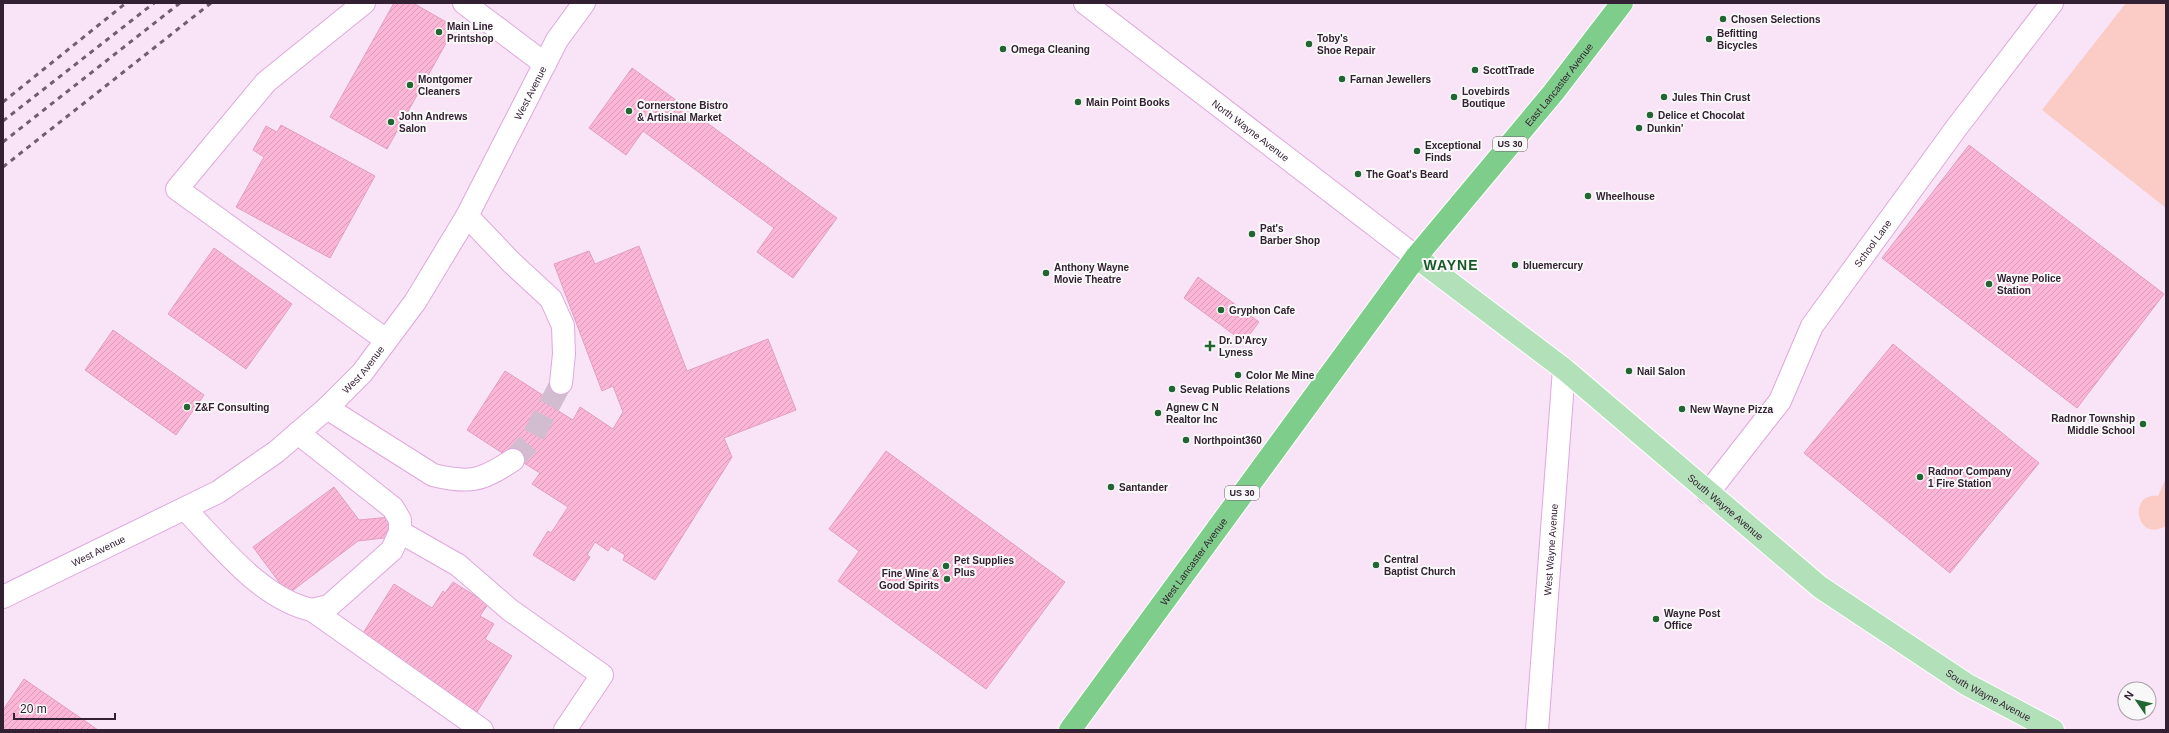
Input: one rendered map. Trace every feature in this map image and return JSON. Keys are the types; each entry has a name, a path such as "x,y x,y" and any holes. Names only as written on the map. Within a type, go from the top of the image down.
{"highway":[{"name":"East Lancaster Avenue","path":"1416,258 1553,94 1622,3"},
{"name":"West Lancaster Avenue","path":"1070,730 1416,258"}],"main road":[{"name":"South Wayne Avenue","path":"1416,258 1564,369 1820,587 1966,684 2054,730"}],"street":[{"path":"364,3 266,82 177,189 386,340"},
{"path":"464,3 545,64"},
{"name":"West Avenue","path":"3,597 218,492 276,452 298,434 362,373 415,302 467,216 557,40 584,3"},
{"name":"North Wayne Avenue","path":"1085,3 1416,258"},
{"name":"School Lane","path":"1708,493 1780,401 1812,326 1957,126 2052,3"},
{"path":"467,216 512,263 551,299 563,326 564,354 561,383"},
{"name":"West Wayne Avenue","path":"1536,730 1564,369"},
{"path":"327,408 433,475 452,479 471,480 493,473 513,460"},
{"path":"185,509 248,573 280,599 299,608 312,610 329,606 392,550 400,532 400,520 392,508 298,434"},
{"path":"400,532 458,565 510,610 602,675 565,730"},
{"path":"312,610 482,730"}],"shaded area":[{"path":"2126,3 2166,3 2166,208 2042,110"},
{"path":"2166,478 2166,526 2156,530 2147,528 2142,523 2139,516 2139,508 2142,501 2148,497 2158,496"}],"building":[{"path":"394,3 413,3 455,27 387,149 330,117"},
{"path":"632,68 837,218 793,278 757,252 774,228 643,131 626,155 589,128"},
{"path":"281,125 375,176 330,258 236,207 264,157 253,150 266,126 277,132"},
{"path":"1969,145 2164,294 2077,408 1882,258"},
{"path":"639,246 687,371 768,339 796,410 724,438 732,457 655,580 623,560 625,555 611,546 608,551 595,542 587,555 590,557 574,581 533,555 548,531 551,533 568,507 532,484 540,473 519,460 513,460 467,430 505,371 555,403 552,407 573,420 580,407 613,429 623,412 613,386 602,391 554,264 589,251 595,264"},
{"path":"214,248 292,304 246,369 168,314"},
{"name":"Gryphon Cafe","path":"1198,277 1259,322 1244,342 1184,298"},
{"path":"113,330 204,395 176,435 85,370"},
{"path":"1893,344 2039,463 1950,573 1804,453"},
{"name":"Pet Supplies Plus","path":"886,451 1065,582 986,689 838,581 859,551 829,529"},
{"path":"334,487 359,520 390,517 392,537 358,541 288,594 253,547"},
{"path":"453,582 488,604 480,616 494,624 485,639 512,656 477,712 360,638 394,584 432,608 443,591 445,593"},
{"path":"24,679 98,730 3,730 3,710"}],"tunnel":[{"path":"513,460 530,442 561,383"}],"railway":[{"path":"3,102 126,3"},
{"path":"3,121 154,3"},
{"path":"3,142 180,3"},
{"path":"3,167 211,3"}],"place":[{"name":"Chosen Selections","path":"1723,19"},
{"name":"Main Line Printshop","path":"439,32"},
{"name":"Befitting Bicycles","path":"1709,39"},
{"name":"Toby's Shoe Repair","path":"1309,44"},
{"name":"Omega Cleaning","path":"1003,49"},
{"name":"ScottTrade","path":"1475,70"},
{"name":"Farnan Jewellers","path":"1342,79"},
{"name":"Montgomer Cleaners","path":"410,85"},
{"name":"Lovebirds Boutique","path":"1454,97"},
{"name":"Jules Thin Crust","path":"1664,97"},
{"name":"Main Point Books","path":"1078,102"},
{"name":"Cornerstone Bistro & Artisinal Market","path":"629,111"},
{"name":"Delice et Chocolat","path":"1650,115"},
{"name":"John Andrews Salon","path":"391,122"},
{"name":"Dunkin'","path":"1639,128"},
{"name":"Exceptional Finds","path":"1417,151"},
{"name":"The Goat's Beard","path":"1358,174"},
{"name":"Wheelhouse","path":"1588,196"},
{"name":"Pat's Barber Shop","path":"1252,234"},
{"name":"bluemercury","path":"1515,265"},
{"name":"Anthony Wayne Movie Theatre","path":"1046,273"},
{"name":"Wayne Police Station","path":"1989,284"},
{"name":"Gryphon Cafe","path":"1221,310"},
{"name":"Dr. D'Arcy Lyness","path":"1210,346"},
{"name":"Nail Salon","path":"1629,371"},
{"name":"Color Me Mine","path":"1238,375"},
{"name":"Sevag Public Relations","path":"1172,389"},
{"name":"Z&F Consulting","path":"187,407"},
{"name":"New Wayne Pizza","path":"1682,409"},
{"name":"Agnew C N Realtor Inc","path":"1158,413"},
{"name":"Radnor Township Middle School","path":"2143,424"},
{"name":"Northpoint360","path":"1186,440"},
{"name":"Radnor Company 1 Fire Station","path":"1920,477"},
{"name":"Santander","path":"1111,487"},
{"name":"Central Baptist Church","path":"1376,565"},
{"name":"Pet Supplies Plus","path":"946,566"},
{"name":"Fine Wine & Good Spirits","path":"947,579"},
{"name":"Wayne Post Office","path":"1656,619"}],"district":[{"name":"WAYNE","path":"1451,265"}]}
